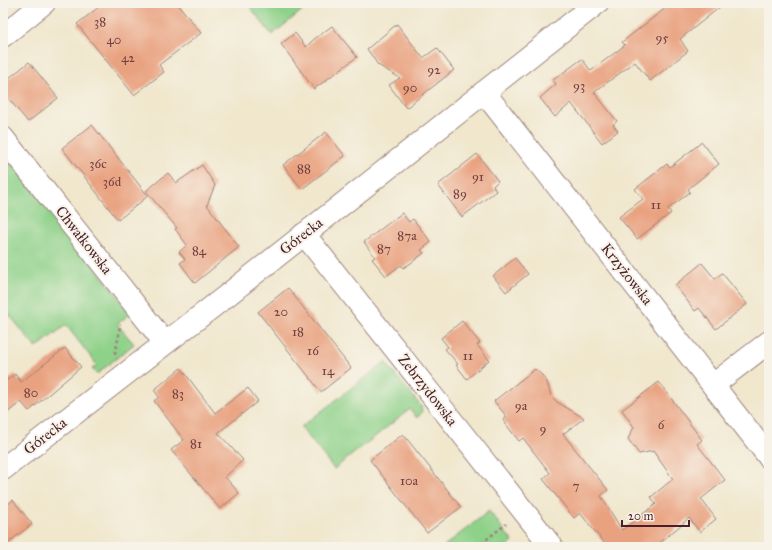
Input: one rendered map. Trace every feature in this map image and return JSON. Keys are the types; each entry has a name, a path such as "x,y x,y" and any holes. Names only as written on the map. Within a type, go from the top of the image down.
{"street":[{"path":"3,36 44,3"},
{"name":"Górecka","path":"3,469 597,3"},
{"name":"Krzyżowska","path":"484,92 769,457"},
{"name":"Chwałkowska","path":"3,138 165,343"},
{"name":"Zebrzydowska","path":"304,234 552,547"},
{"path":"713,385 769,342"}],"path":[{"path":"115,355 119,335 122,287"},
{"path":"477,547 523,510"}],"green space":[{"path":"247,3 311,3 272,35"},
{"path":"3,151 131,313 117,324 134,344 97,374 92,369 97,365 66,325 36,348 3,307"},
{"path":"385,362 421,406 422,412 417,418 410,409 334,469 301,427"},
{"path":"489,511 513,542 508,547 443,547"}],"building":[{"path":"104,3 177,3 201,33 159,65 164,72 134,95 77,24"},
{"path":"672,3 725,3 680,39 688,51 650,81 635,62 594,92 617,121 613,125 618,131 602,143 571,103 555,117 540,98 556,84 553,80 582,59 591,71 625,45 622,42"},
{"path":"397,24 423,58 437,48 454,70 406,108 389,85 400,78 378,65 367,49"},
{"path":"332,26 357,57 314,89 281,44 295,33 306,47"},
{"path":"29,62 58,98 28,122 3,92 3,83"},
{"path":"92,125 148,196 118,220 62,148"},
{"path":"326,132 345,156 302,189 283,165"},
{"path":"702,142 719,164 688,189 690,192 668,209 671,213 637,239 619,217 643,199 635,189 667,164 670,167"},
{"path":"477,154 498,181 493,186 496,191 462,217 438,185"},
{"path":"202,165 215,185 207,205 239,247 195,283 180,263 185,259 179,252 187,245 175,229 177,228 146,191 168,173 176,183"},
{"path":"402,213 409,222 413,219 431,242 421,250 424,253 411,263 403,268 401,265 386,276 372,259 375,257 364,242"},
{"path":"515,258 528,274 506,292 493,276"},
{"path":"702,263 715,279 722,273 747,304 716,329 699,308 695,311 675,285"},
{"path":"288,288 351,368 321,392 258,312"},
{"path":"462,321 480,343 477,345 489,360 467,379 456,365 458,364 445,349 448,347 441,338"},
{"path":"65,348 81,367 29,411 21,402 3,416 3,383 15,374 21,382"},
{"path":"181,368 215,413 248,388 258,401 218,433 243,460 225,477 239,493 220,509 171,450 184,440 154,401 159,397 154,390"},
{"path":"535,369 547,382 551,396 557,402 584,418 563,434 608,490 601,496 622,530 656,504 651,497 673,479 653,451 639,454 628,439 634,427 622,410 659,382 702,440 697,444 725,480 701,499 716,519 700,532 689,518 655,547 601,547 605,544 580,513 574,518 543,479 550,473 523,438 519,441 511,431 503,420 507,417 494,401"},
{"path":"403,434 461,507 427,533 370,460"},
{"path":"13,500 32,524 3,547 3,508"}]}
